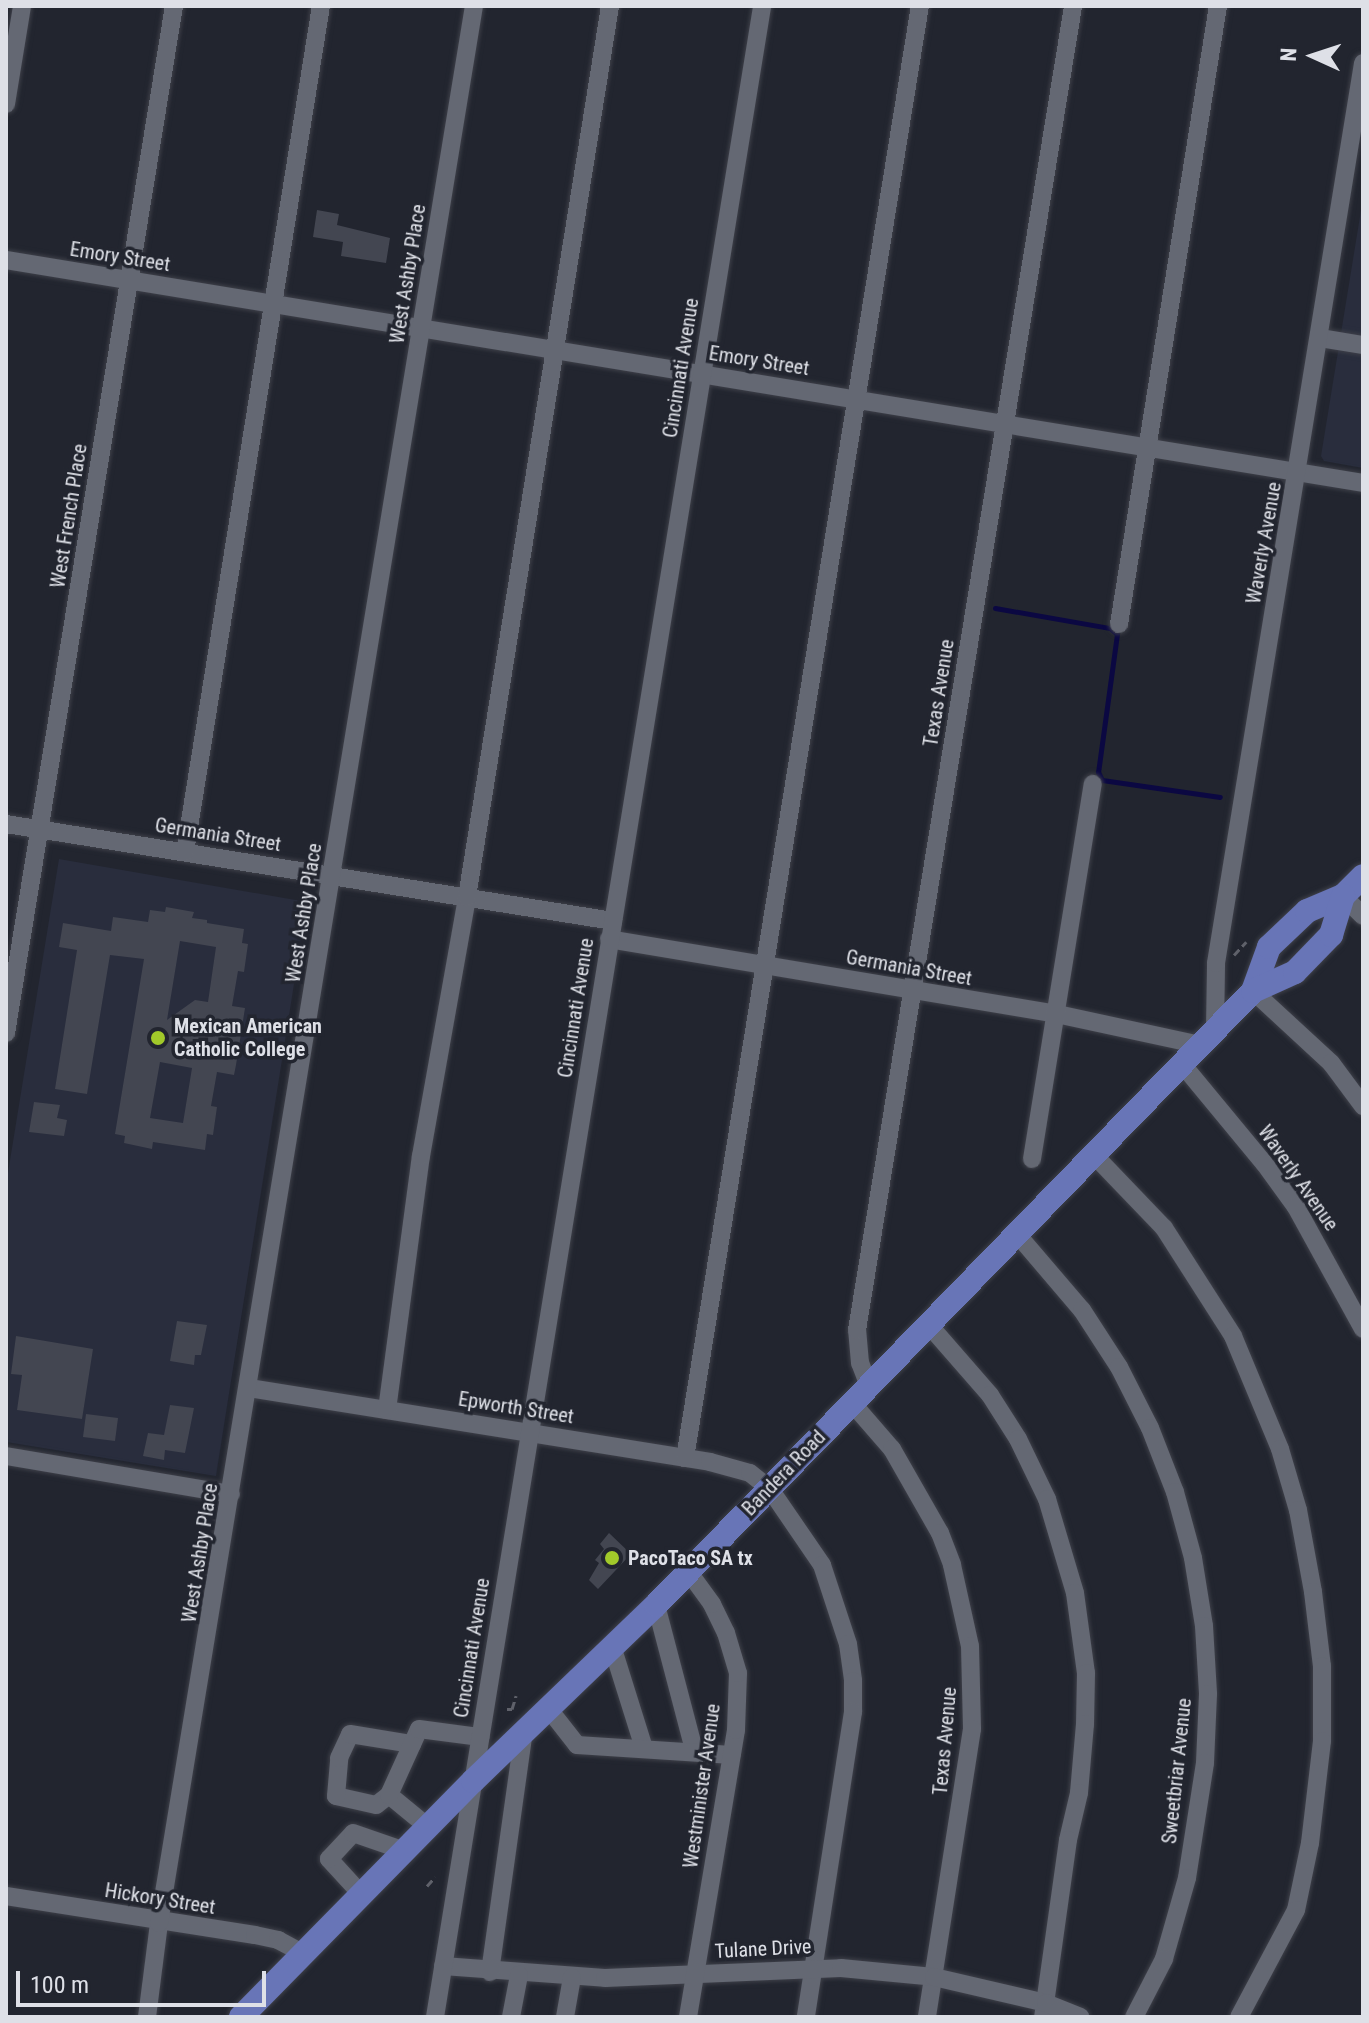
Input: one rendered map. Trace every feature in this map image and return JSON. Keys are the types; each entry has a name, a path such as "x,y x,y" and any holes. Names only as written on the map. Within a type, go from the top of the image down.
{"main road":[{"name":"Bandera Road","path":"1253,991 1269,947 1307,911 1343,896 1363,876"},
{"name":"Bandera Road","path":"241,2017 473,1781 689,1572 1253,991 1295,972 1331,935 1343,896"}],"street":[{"path":"6,104 22,6"},
{"name":"West French Place","path":"6,1033 174,6"},
{"path":"185,852 321,6"},
{"name":"West Ashby Place","path":"147,2017 159,1923 474,6"},
{"path":"387,1410 421,1156 467,897 610,6"},
{"name":"Cincinnati Avenue","path":"435,2017 762,6"},
{"path":"685,1458 920,6"},
{"name":"Texas Avenue","path":"927,2017 972,1729 970,1646 952,1565 940,1533 860,1395 857,1330 1073,6"},
{"path":"1119,624 1218,6"},
{"name":"Waverly Avenue","path":"1208,1038 1216,963 1362,72"},
{"name":"Emory Street","path":"6,260 1363,483"},
{"path":"1320,338 1363,345"},
{"path":"1032,1159 1093,784"},
{"name":"Germania Street","path":"6,824 467,897 766,966 1208,1038"},
{"path":"1343,896 1363,916"},
{"path":"1253,991 1331,1063 1363,1106"},
{"name":"Waverly Avenue","path":"1182,1064 1264,1163 1296,1207 1363,1329"},
{"path":"1094,1155 1164,1228 1233,1336 1280,1449 1298,1510 1313,1592 1322,1666 1322,1741 1310,1843 1296,1910 1239,2017"},
{"name":"Sweetbriar Avenue","path":"1017,1234 1082,1310 1119,1367 1150,1428 1175,1492 1193,1558 1204,1626 1208,1694 1205,1763 1187,1878 1164,1959 1134,2017"},
{"path":"929,1325 990,1395 1018,1439 1047,1499 1075,1593 1086,1673 1085,1724 1079,1793 1068,1840 1044,2010"},
{"name":"Epworth Street","path":"249,1388 685,1458 738,1469 770,1489"},
{"path":"6,1456 231,1494"},
{"path":"770,1489 822,1565 848,1644 853,1681 853,1712 806,2017"},
{"name":"Westminister Avenue","path":"688,2017 737,1711 734,1655 712,1604 689,1572"},
{"path":"656,1605 694,1750"},
{"path":"612,1646 644,1748"},
{"path":"548,1708 577,1745 694,1750 732,1755"},
{"path":"412,1744 350,1734 339,1758 336,1796 376,1805 389,1795 419,1729 480,1737"},
{"path":"490,1972 524,1731"},
{"path":"389,1795 428,1827"},
{"path":"362,1895 329,1859 353,1833 405,1851"},
{"name":"Hickory Street","path":"6,1896 159,1923 255,1935 278,1940 304,1954"},
{"name":"Tulane Drive","path":"443,1966 572,1978 814,1969 934,1977 1044,2010 1080,2017"},
{"path":"511,2017 519,1975"},
{"path":"565,2017 572,1978"}],"path":[{"path":"507,1709 512,1709 516,1696"},
{"path":"427,1886 430,1877 435,1877"}],"shaded area":[{"path":"1363,198 1363,468 1324,461 1321,456"},
{"name":"Mexican American Catholic College","path":"59,859 307,902 216,1476 6,1442 6,1185"}],"building":[{"path":"317,210 339,214 337,225 390,238 386,263 341,256 343,242 313,237"},
{"path":"166,907 194,912 192,918 244,929 242,943 248,944 244,972 238,971 232,1006 245,1008 234,1075 217,1072 211,1106 217,1107 213,1135 207,1134 205,1150 153,1142 152,1149 124,1143 125,1136 115,1134 144,959 110,955 87,1094 55,1089 77,950 59,947 63,923 111,931 113,917 148,922 150,910 165,912","holes":["180,941 216,947 208,1002 195,1000 167,1020","160,1062 192,1068 183,1123 150,1118"]},
{"path":"34,1102 60,1105 57,1118 67,1120 64,1136 29,1132"},
{"path":"177,1321 207,1325 201,1355 195,1355 194,1365 170,1361"},
{"path":"16,1336 93,1349 82,1419 17,1410 22,1375 11,1374"},
{"path":"170,1405 194,1408 185,1453 165,1450 164,1460 143,1456 148,1433 164,1435"},
{"path":"86,1414 118,1418 115,1441 83,1437"},
{"path":"609,1533 631,1554 598,1589 589,1580 599,1563 595,1560 604,1549 600,1544"}],"waterway":[{"path":"995,608 1110,628 1117,634 1098,772 1102,780 1220,797"}],"place":[{"name":"Mexican American Catholic College","path":"158,1038"},
{"name":"PacoTaco SA tx","path":"612,1558"}]}
